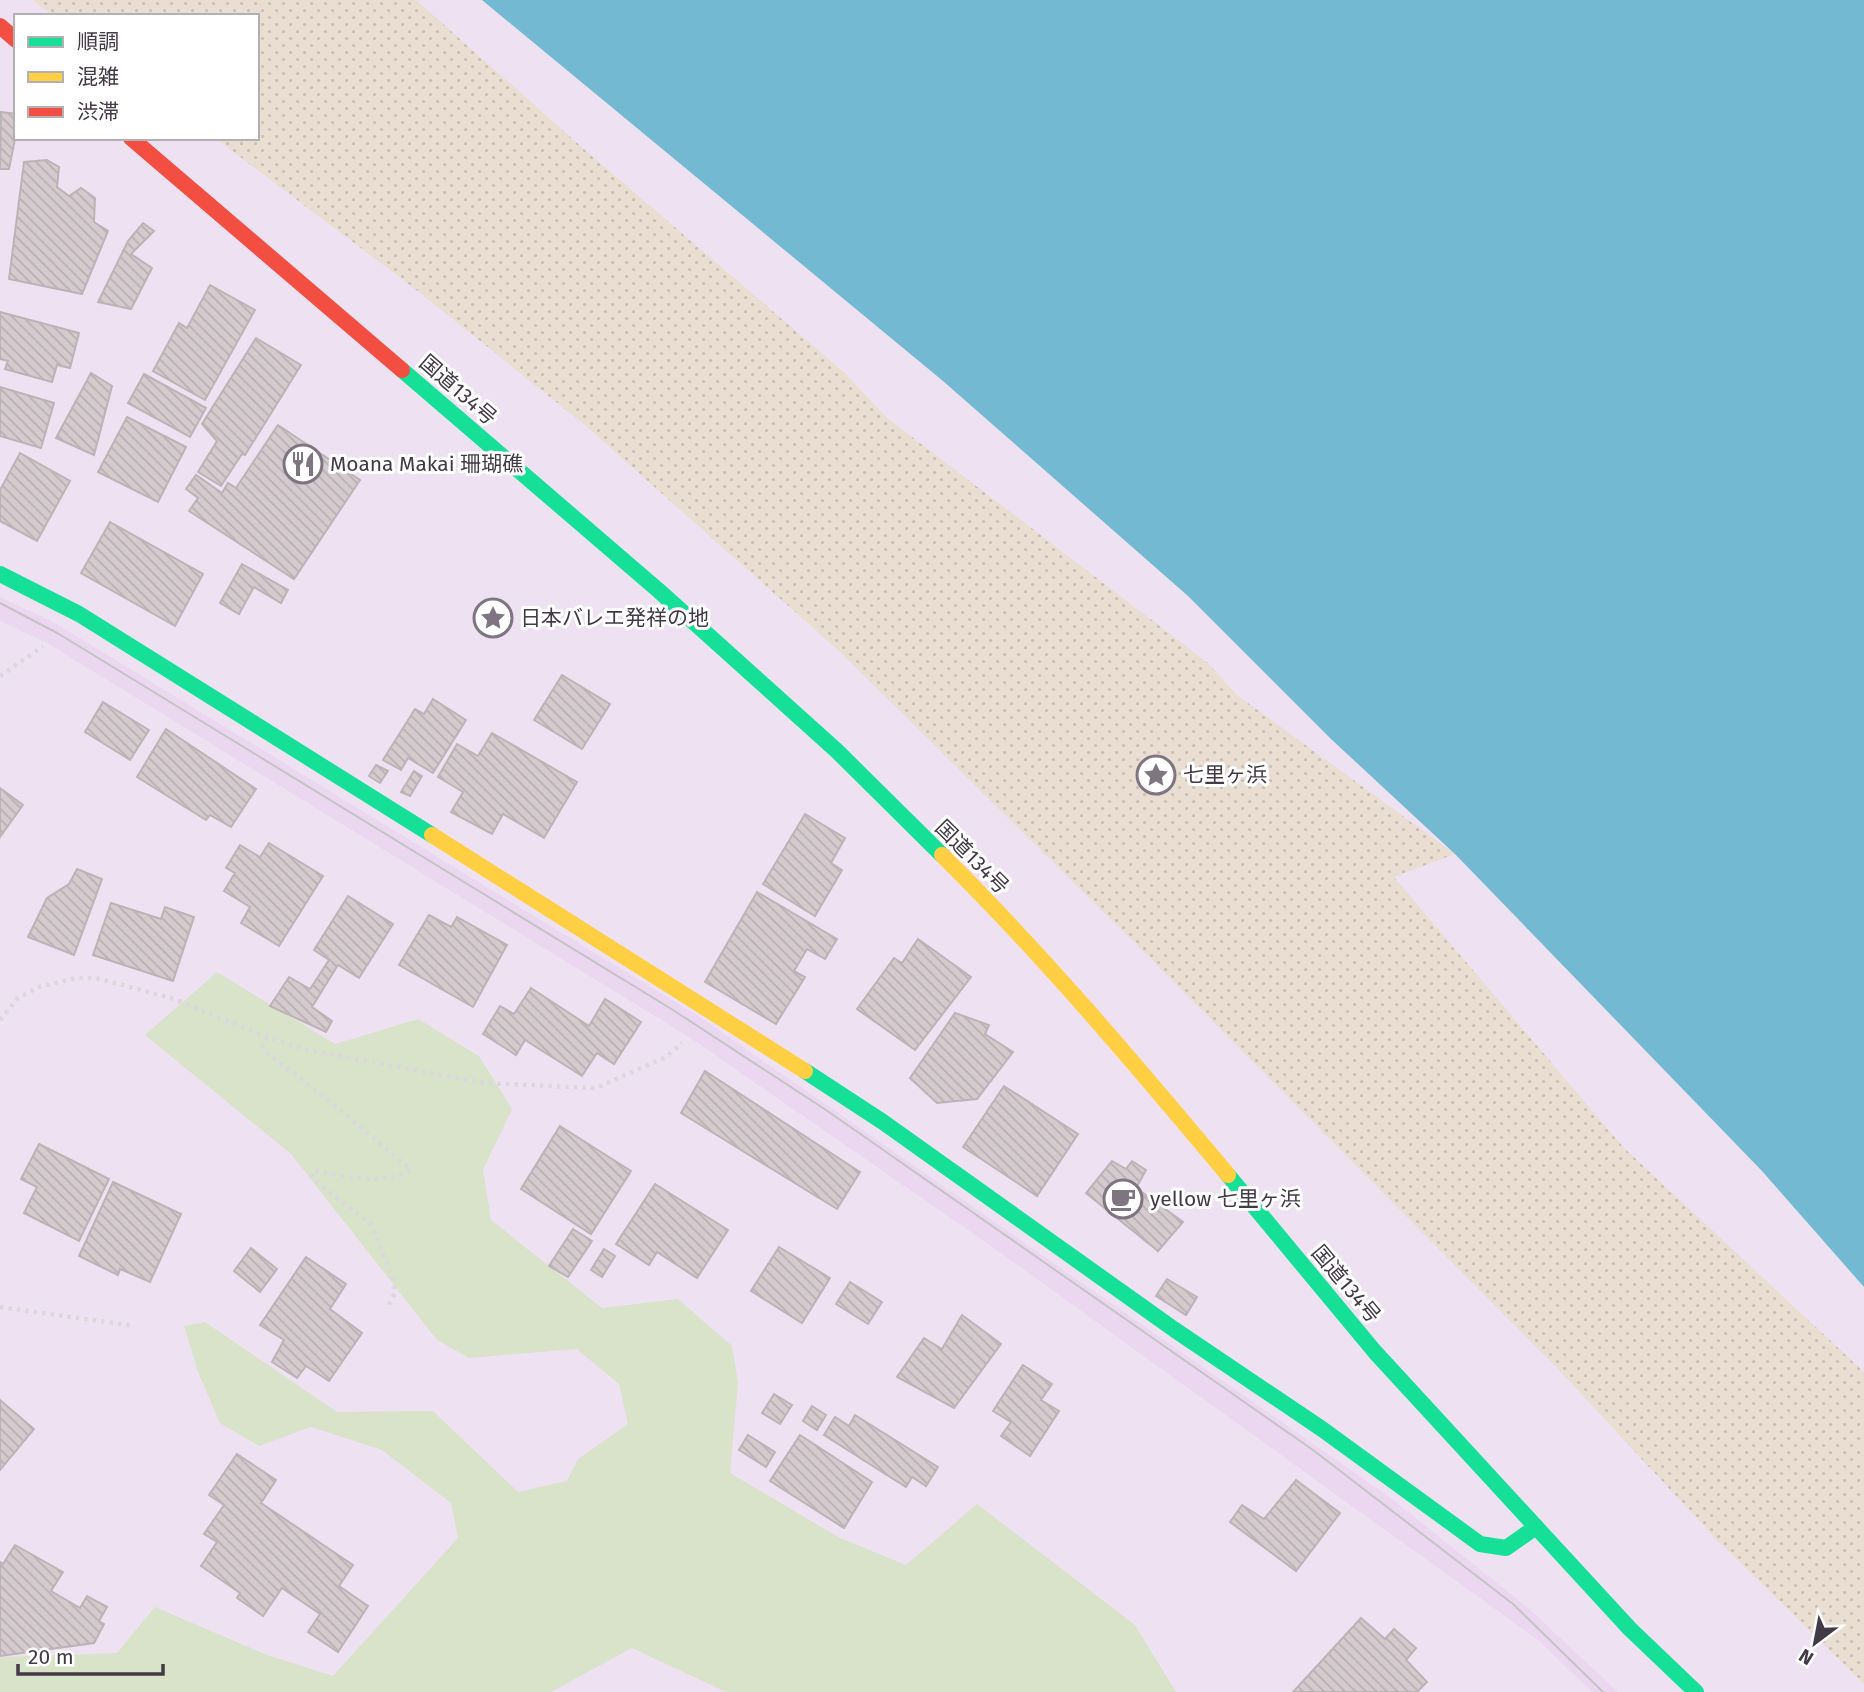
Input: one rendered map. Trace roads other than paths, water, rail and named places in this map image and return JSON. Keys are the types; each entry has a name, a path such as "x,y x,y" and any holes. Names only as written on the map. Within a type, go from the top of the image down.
{"main road":[{"path":"0,26 14,38"},
{"name":"国道134号","path":"133,140 658,590 837,751 977,890 1113,1038 1376,1352 1630,1629 1696,1692"},
{"path":"0,573 79,614 715,1012 883,1122 1175,1330 1322,1429 1480,1544 1506,1548 1536,1527"}],"water":[{"path":"482,0 1864,0 1864,1287 1762,1171 1455,854 1331,739 1188,596 943,381"}],"tram line":[{"path":"0,603 59,634 673,1010 826,1110 1313,1450 1513,1604 1603,1692"}],"place":[{"name":"Moana Makai 珊瑚礁","path":"303,464"},
{"name":"日本バレエ発祥の地","path":"493,618"},
{"name":"七里ヶ浜","path":"1156,775"},
{"name":"yellow 七里ヶ浜","path":"1123,1199"}]}
